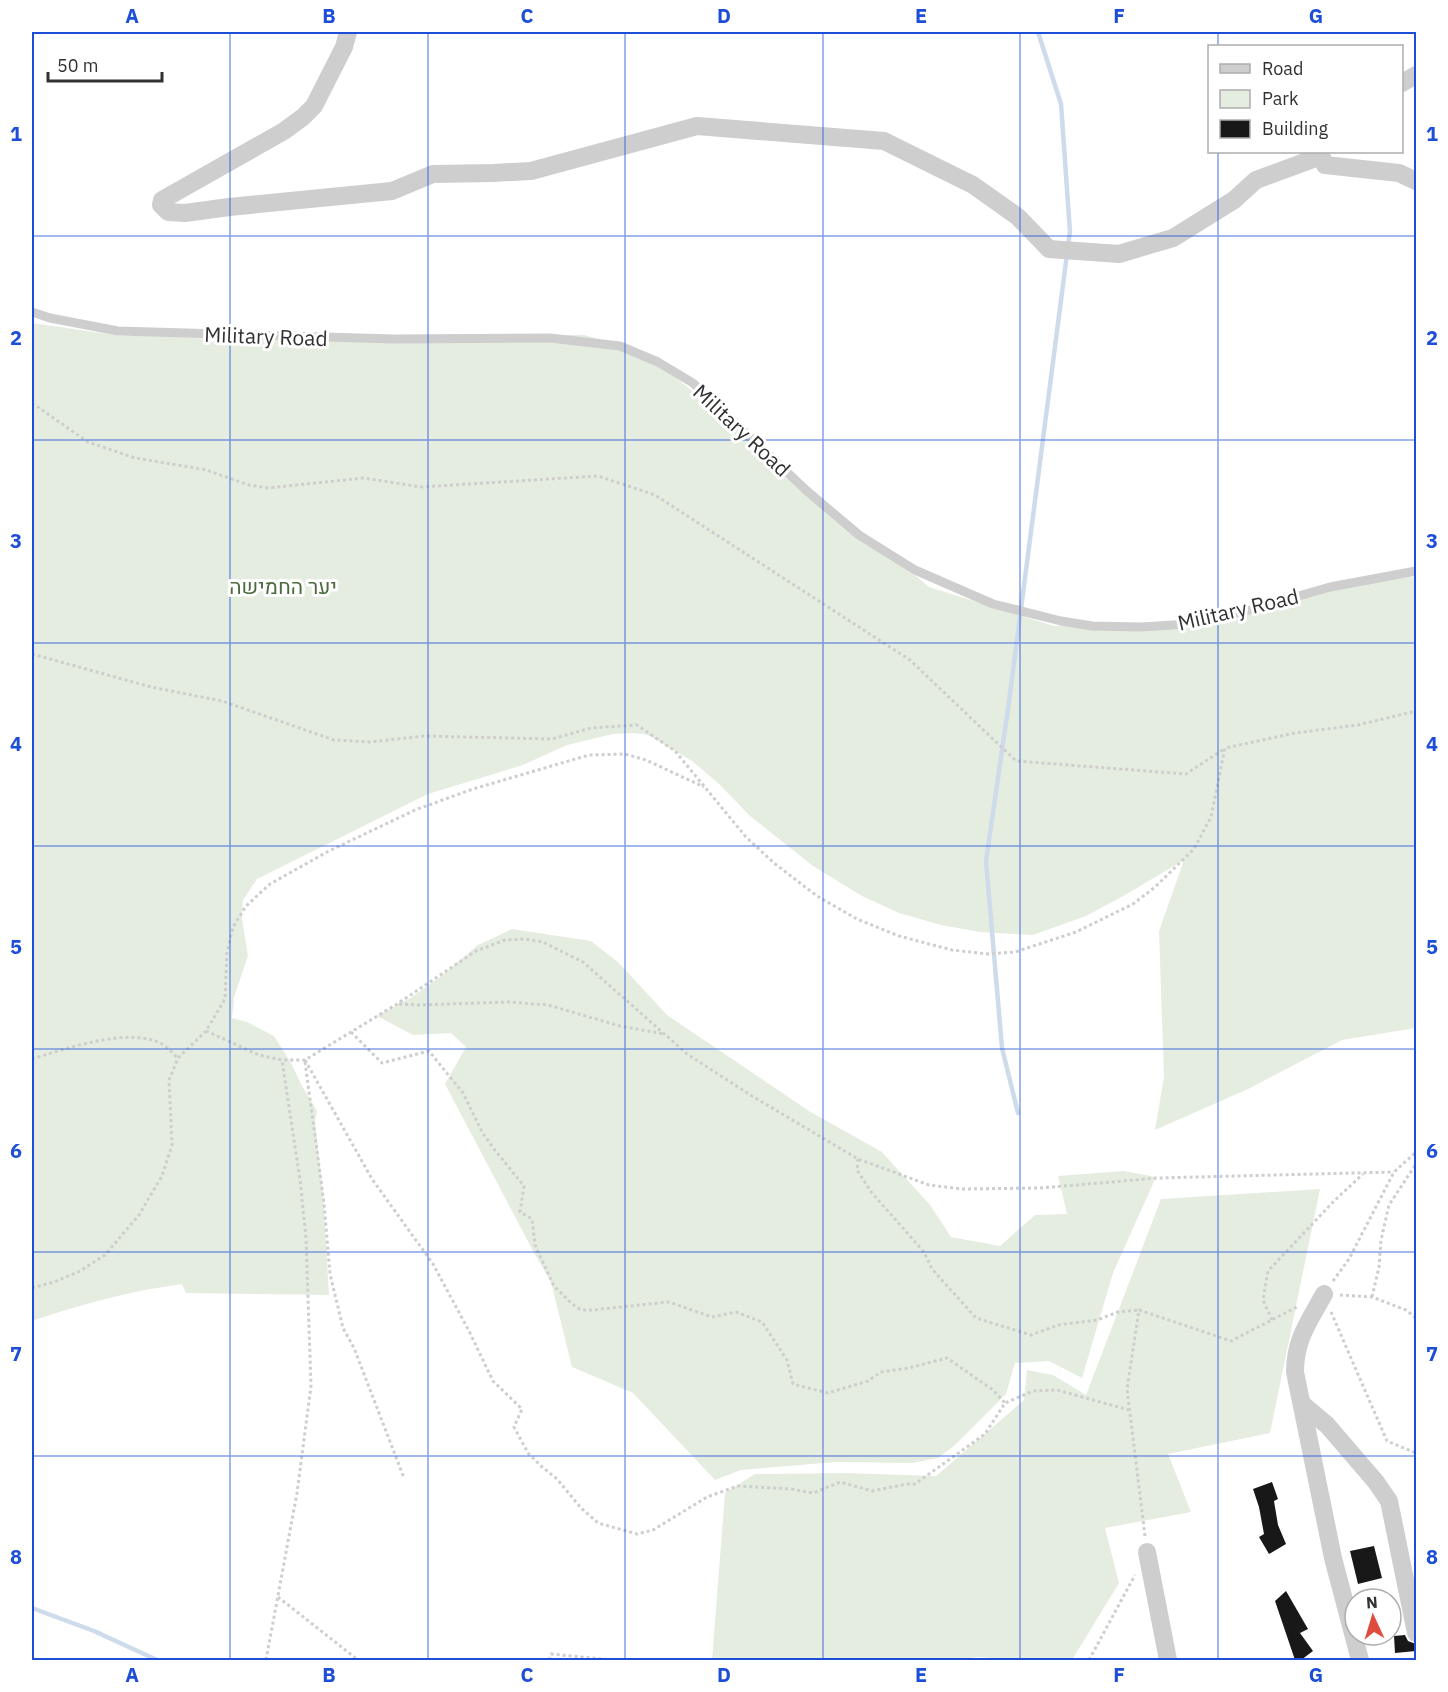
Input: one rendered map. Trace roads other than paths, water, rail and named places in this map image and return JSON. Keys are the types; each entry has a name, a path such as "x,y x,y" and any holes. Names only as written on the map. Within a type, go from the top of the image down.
{"street":[{"path":"348,32 344,47 314,106 303,117 285,131 162,200 161,206 168,212 185,213 392,191 434,174 531,171 697,126 884,141 973,185 1018,217 1049,249 1119,254 1173,238 1234,200 1256,180 1321,154 1325,165 1399,173 1416,181"},
{"path":"1324,1294 1300,1338 1295,1354 1295,1372 1333,1558 1360,1660"},
{"path":"1302,1404 1327,1425 1376,1482 1389,1501 1416,1633"},
{"path":"1147,1552 1168,1660"}],"lane":[{"name":"Military Road","path":"32,312 50,318 118,331 394,339 550,338 620,346 658,362 693,383 807,491 859,535 915,570 993,604 1061,621 1092,626 1121,627 1189,624 1330,588 1416,570"}],"waterway":[{"path":"1038,32 1061,104 1070,232 1068,245"},
{"path":"1018,1113 1002,1048 986,861 1067,254"},
{"path":"32,1608 94,1631 157,1660"}],"park label":[{"name":"יער החמישה","path":"283,586"}]}
